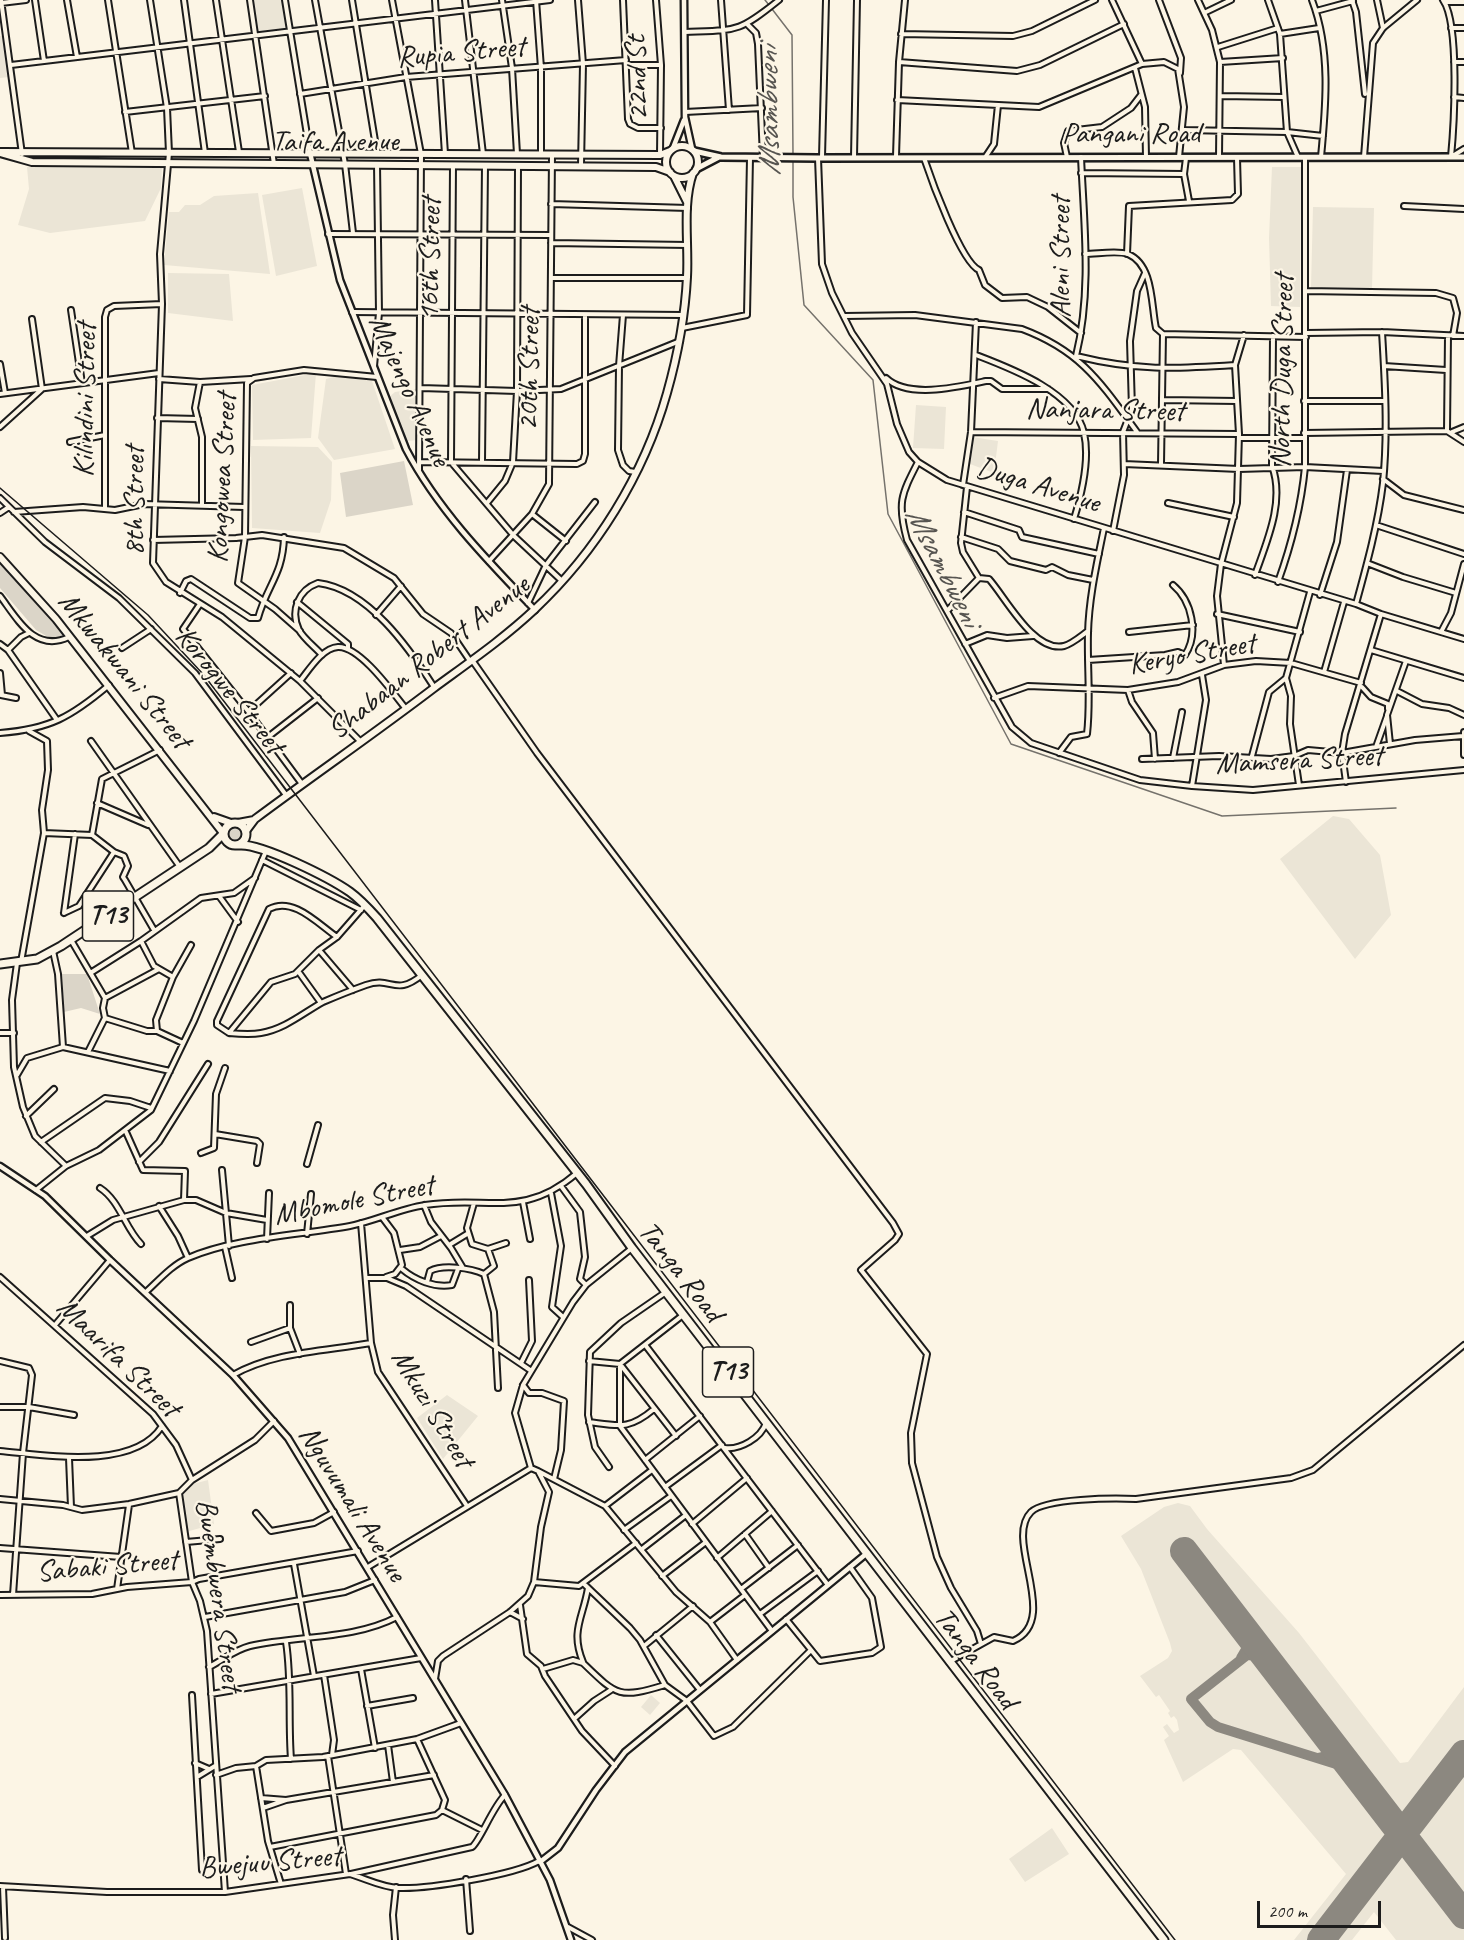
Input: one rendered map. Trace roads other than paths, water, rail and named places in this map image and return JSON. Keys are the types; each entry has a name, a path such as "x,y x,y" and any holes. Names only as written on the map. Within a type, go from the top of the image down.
{"highway":[{"name":"T13","path":"0,964 19,963 53,951 181,868 209,848 235,823 246,832 255,845"},
{"path":"223,833 226,842 236,845 246,832"},
{"name":"T13","path":"209,848 255,845"},
{"name":"Tanga Road","path":"255,845 350,892 423,974 948,1662 1164,1940"}],"main road":[{"path":"688,205 666,164 672,149 683,146 721,157"},
{"name":"Taifa Avenue","path":"0,153 22,151 132,154 239,152 660,155 672,149"},
{"path":"693,150 698,160 694,171"},
{"name":"Taifa Avenue","path":"0,153 22,161 64,163 580,165 656,167 672,174"},
{"path":"63,153 64,163"},
{"name":"Pangani Road","path":"721,157 1464,157"},
{"path":"672,174 684,178 721,157"},
{"name":"Shabaan Robert Avenue","path":"255,819 407,709 535,610 585,555 598,536 622,500 635,472 664,402 681,340 687,278 688,205 694,171"},
{"name":"Mkwakwani Street","path":"0,556 109,685 223,833"},
{"path":"211,815 235,823 255,819"},
{"path":"246,832 255,819"}],"street":[{"path":"22,161 1,2 26,0"},
{"path":"35,0 44,61"},
{"path":"67,0 77,57"},
{"path":"108,0 132,154"},
{"name":"8th Street","path":"150,0 166,108 169,153 160,254 162,304 154,504 154,568 180,593 222,617 291,673 361,742"},
{"path":"184,0 205,153"},
{"path":"216,0 239,152"},
{"path":"250,0 274,164"},
{"path":"285,0 310,153"},
{"path":"315,0 345,164 353,233"},
{"path":"352,0 377,154"},
{"path":"392,0 422,164 420,462 418,473"},
{"path":"435,0 445,154"},
{"path":"465,0 483,154"},
{"path":"11,65 191,42 437,15 503,3 550,0"},
{"path":"579,0 583,64 580,165"},
{"path":"623,0 628,119 630,124 638,128 661,128"},
{"name":"22nd St","path":"656,0 661,65 660,155"},
{"path":"684,0 685,115 693,150"},
{"path":"722,0 722,30 729,110"},
{"path":"685,32 738,30 748,25 779,0"},
{"name":"Duga Avenue","path":"826,0 820,157 822,264 832,293 852,333 883,376 900,433 909,452 918,462 947,480 965,486 1310,592 1356,604 1381,614 1464,639"},
{"path":"854,157 857,0"},
{"path":"896,156 899,62 905,0"},
{"path":"901,34 1013,36 1032,31 1095,0"},
{"path":"1120,0 1113,1 1142,64"},
{"path":"1159,0 1181,58 1183,157 1189,201"},
{"path":"1198,0 1218,47 1221,96 1219,157"},
{"path":"1204,13 1231,0"},
{"path":"1268,0 1280,34 1287,132 1301,157"},
{"path":"1312,0 1319,28 1327,94 1321,158"},
{"path":"1316,11 1353,0 1366,99"},
{"path":"1377,0 1383,28"},
{"path":"1364,157 1366,99 1373,43 1383,28 1417,0"},
{"path":"536,1 541,68 541,154"},
{"path":"1451,157 1454,62 1451,28 1444,1 1464,2"},
{"path":"503,3 512,68 517,154"},
{"path":"899,62 1017,70 1040,65 1124,24"},
{"path":"748,25 756,33 758,44 763,157"},
{"path":"1218,47 1278,28"},
{"path":"1280,34 1319,28"},
{"path":"1451,28 1464,28"},
{"path":"1220,62 1282,58"},
{"path":"1454,62 1464,62"},
{"name":"Rupia Street","path":"300,94 406,78 512,68 626,63 661,65"},
{"path":"897,100 1039,107 1142,64 1170,63 1180,74"},
{"path":"1135,68 1144,107 1146,157"},
{"path":"1067,157 1064,144 1068,130 1102,127 1131,108 1141,95"},
{"path":"125,112 265,96"},
{"path":"1221,96 1284,97"},
{"path":"1454,97 1464,98"},
{"path":"986,156 994,144 998,105"},
{"path":"685,115 762,108"},
{"path":"672,149 685,115"},
{"path":"1184,130 1221,133 1287,132 1323,136"},
{"path":"1451,157 1464,149"},
{"name":"Majengo Avenue","path":"310,153 327,234 351,312 406,449 418,473 456,524 488,562 535,610"},
{"name":"20th Street","path":"488,562 532,514 549,484 552,154"},
{"path":"924,156 952,233 972,267 979,270 985,285 1002,298 1021,296 1038,302 1081,333"},
{"path":"682,328 747,315 750,157"},
{"name":"Aleni Street","path":"1076,356 1086,308 1081,157"},
{"path":"1237,157 1239,185 1235,198 1206,202 1189,201 1162,206 1129,206 1127,254 1145,273 1150,288 1156,328 1163,334 1273,336 1382,332 1464,336"},
{"name":"North Duga Street","path":"1278,582 1297,524 1305,467 1306,335 1301,157"},
{"path":"373,369 378,347 379,313 377,164"},
{"path":"487,504 505,481 513,462 517,391 518,164"},
{"name":"16th Street","path":"451,462 453,165"},
{"path":"482,462 485,165"},
{"path":"1081,173 1184,174"},
{"path":"551,204 688,205"},
{"path":"1404,206 1464,209"},
{"path":"327,234 551,235"},
{"path":"551,243 688,245"},
{"path":"1085,254 1127,254"},
{"path":"1113,531 1123,483 1123,432 1132,409 1130,368 1137,291 1145,273"},
{"path":"552,278 687,278"},
{"path":"1305,291 1436,293 1453,298 1456,313 1450,336 1446,370 1449,432 1464,442"},
{"name":"Kilindini Street","path":"105,509 105,317 107,310 124,305 162,304"},
{"path":"71,310 82,383"},
{"path":"351,312 684,315"},
{"path":"420,462 577,464 583,461 587,379 585,315"},
{"path":"623,315 619,366 618,450 623,465 629,471 635,472"},
{"path":"844,316 915,315 1022,329 1076,356 1130,368 1162,370 1235,365"},
{"path":"32,319 42,389"},
{"path":"976,322 971,432 961,537 963,552 979,578"},
{"path":"1356,604 1376,525 1383,479 1385,401 1382,332"},
{"path":"1161,464 1163,334"},
{"path":"1224,665 1217,614 1221,564 1234,517 1239,469 1235,365 1244,335"},
{"path":"1255,575 1268,540 1278,486 1272,466 1273,336"},
{"path":"420,388 483,391 550,390 587,379 681,340"},
{"path":"976,355 1024,374 1050,389 1075,415 1084,432 1084,484 1074,519"},
{"path":"1076,356 1137,432"},
{"path":"0,364 3,394 159,373"},
{"path":"1384,366 1446,370"},
{"path":"159,379 200,382 253,379 304,370 377,377"},
{"path":"883,376 897,388 950,390 991,381 1002,389 1050,389"},
{"name":"Kongowea Street","path":"253,379 245,389 245,537 238,583 263,601"},
{"path":"200,382 195,408 201,437 202,505"},
{"path":"0,427 42,389"},
{"path":"1163,400 1237,401"},
{"path":"1304,400 1364,403 1385,401"},
{"path":"157,418 198,419"},
{"name":"Nanjara Street","path":"971,432 1137,432 1272,438 1449,432 1464,427"},
{"path":"70,442 105,435"},
{"path":"451,462 514,536 561,580"},
{"name":"Mamsera Street","path":"918,462 903,492 903,523 907,540 994,698 1020,736 1031,743 1140,780 1253,790 1464,770"},
{"path":"1124,464 1239,469 1272,466 1383,471"},
{"path":"1320,595 1337,542 1347,470"},
{"path":"1383,479 1404,495 1464,508"},
{"name":"Korogwe Street","path":"0,498 45,542 119,598 195,672 286,795"},
{"path":"528,603 546,565 595,502"},
{"path":"14,512 83,507 105,509 154,504 244,507"},
{"path":"1168,504 1234,517"},
{"path":"0,513 9,507"},
{"path":"964,512 1019,530 1022,537 1099,554"},
{"path":"532,514 566,541"},
{"path":"1376,525 1464,554"},
{"path":"1059,753 1071,737 1087,734 1090,686 1088,631 1093,580 1104,528"},
{"path":"153,540 284,537 344,548 379,567 402,586 430,621 451,633 537,753 894,1223 898,1234 895,1240 861,1270 927,1354 911,1433 912,1462 937,1557 951,1588 977,1631 981,1644"},
{"path":"180,593 186,581 191,579 254,619 258,618 263,601 281,569 284,537"},
{"path":"961,537 998,549 1010,561 1046,570 1052,567 1068,575 1093,580"},
{"path":"1367,563 1403,578 1456,593"},
{"path":"1441,632 1464,564"},
{"path":"947,611 979,578"},
{"path":"979,578 989,579 1033,636"},
{"path":"300,632 295,612 297,602 311,585 327,584 351,596 376,615 414,655 434,688"},
{"path":"1088,660 1165,655 1178,652 1185,655 1192,625 1191,612 1173,585"},
{"path":"376,615 402,586"},
{"path":"1252,756 1269,692 1286,678 1310,592"},
{"path":"0,596 29,633 38,640 59,642 69,637"},
{"path":"263,601 300,632 322,655"},
{"path":"297,602 340,636 348,644 348,649"},
{"path":"1324,672 1344,602"},
{"path":"200,604 183,629 302,784"},
{"path":"1217,614 1300,632"},
{"path":"1346,782 1342,753 1345,734 1381,614"},
{"path":"1130,632 1192,625"},
{"path":"122,648 151,629"},
{"path":"965,644 987,635 1007,638 1033,636 1061,647 1088,631"},
{"path":"8,650 21,637 29,633"},
{"path":"1,643 57,720"},
{"path":"300,681 322,655 336,647 348,649 366,662 407,709"},
{"path":"1371,650 1464,678"},
{"name":"Keryo Street","path":"994,698 1028,686 1090,686 1128,690 1178,682 1224,665 1257,661 1291,663 1361,685 1371,697 1388,704 1387,716"},
{"path":"1376,747 1406,661"},
{"path":"0,673 1,695 16,698"},
{"path":"248,711 291,673"},
{"path":"1192,786 1206,700 1202,675"},
{"path":"1286,678 1291,696 1290,724 1299,785"},
{"path":"0,733 29,731 77,712 109,685"},
{"path":"1128,690 1132,702 1153,733 1155,759"},
{"path":"1397,691 1422,704 1449,708 1464,715"},
{"path":"268,737 318,698"},
{"path":"1173,758 1182,712"},
{"path":"1387,716 1390,744"},
{"path":"29,731 47,741 48,770 42,810 44,833 12,1000 16,1076 31,1130 66,1166"},
{"path":"1142,759 1252,756 1271,759 1294,756 1308,750 1342,753 1464,734 1464,754"},
{"path":"91,741 148,825 181,868"},
{"path":"92,835 99,782 112,772 160,750"},
{"path":"97,803 148,825"},
{"path":"44,833 92,835 114,852 127,858 128,866 123,877 154,930"},
{"path":"75,834 64,913 79,906 114,852"},
{"path":"36,1190 66,1166 99,1150 126,1132 151,1108 238,922 266,850"},
{"path":"229,1033 271,982 298,971 319,950 337,937 363,908 262,860"},
{"path":"92,972 141,941 201,898 234,893 255,877"},
{"path":"219,896 238,922"},
{"path":"337,937 315,920 287,905 277,905 269,909 217,1025 229,1033 262,1033 300,1018 321,1003 353,990 379,981 399,987 414,981 423,974"},
{"path":"71,940 92,972 105,998 103,1008 105,1018 88,1052"},
{"path":"141,941 151,961 173,977"},
{"path":"157,1031 156,1020 173,977 191,945"},
{"path":"319,950 353,990"},
{"path":"53,951 58,974 63,1047"},
{"path":"105,998 159,969"},
{"path":"298,971 321,1003"},
{"path":"105,1018 147,1031 157,1031 183,1043"},
{"path":"0,1034 14,1033"},
{"path":"16,1076 27,1058 63,1047 170,1071"},
{"path":"139,1162 159,1142 208,1064"},
{"path":"201,1153 214,1148 216,1094 225,1068"},
{"path":"26,1116 54,1089"},
{"path":"41,1142 105,1098 130,1101 151,1108"},
{"path":"307,1164 318,1125"},
{"path":"126,1132 142,1170 185,1170 184,1200"},
{"path":"215,1134 257,1141 260,1144 257,1163"},
{"name":"Nguvumali Avenue","path":"0,1166 36,1190 87,1236 233,1375 288,1438 359,1551 505,1795 540,1862 572,1940"},
{"path":"222,1170 227,1247 232,1278"},
{"name":"Mbomole Street","path":"146,1292 168,1271 188,1258 227,1247 361,1223 424,1205 523,1202 551,1193 577,1173"},
{"path":"561,1186 580,1212 585,1257 580,1279 586,1286"},
{"path":"100,1188 111,1196 122,1217 141,1244"},
{"path":"267,1239 269,1193"},
{"path":"551,1193 561,1246 552,1307 563,1317"},
{"path":"307,1234 311,1194"},
{"path":"87,1236 101,1226 122,1217 184,1200 200,1201 226,1213 267,1220"},
{"path":"523,1202 530,1239"},
{"path":"474,1203 467,1234 472,1244 488,1249 506,1243"},
{"path":"424,1205 430,1222 449,1245 460,1269"},
{"path":"159,1206 178,1236 188,1258"},
{"path":"382,1217 394,1233 402,1269 414,1279 452,1285 460,1269"},
{"name":"Mkuzi Street","path":"361,1223 367,1278 370,1342 378,1372 467,1506"},
{"path":"449,1245 467,1234"},
{"path":"399,1250 420,1247 441,1236"},
{"path":"632,1248 586,1286 563,1317 530,1370 514,1413 531,1468 605,1506 662,1576 710,1622 737,1660"},
{"path":"484,1274 494,1266 488,1249"},
{"path":"55,1325 110,1260"},
{"path":"367,1278 383,1278 402,1269"},
{"path":"427,1282 431,1269 460,1269 484,1274"},
{"path":"484,1274 494,1312 498,1388"},
{"name":"Maarifa Street","path":"0,1277 153,1414 176,1445 192,1480"},
{"path":"383,1278 406,1286 530,1370"},
{"path":"521,1363 532,1341 530,1280"},
{"path":"609,1467 595,1447 589,1422 590,1352 596,1344 666,1291"},
{"path":"290,1305 290,1328 300,1354"},
{"path":"589,1361 620,1364 684,1315"},
{"path":"250,1342 290,1328"},
{"path":"233,1375 246,1368 300,1354 370,1342"},
{"path":"948,1662 994,1637 1013,1641 1019,1638 1031,1622 1031,1586 1025,1525 1031,1512 1048,1504 1136,1499 1291,1478 1313,1470 1464,1345"},
{"path":"646,1346 828,1585"},
{"path":"0,1362 28,1368 32,1375 23,1453 13,1595"},
{"path":"620,1364 676,1436"},
{"path":"620,1364 620,1426 772,1631"},
{"path":"523,1385 529,1393 542,1393 564,1401 561,1449 554,1479"},
{"path":"0,1407 29,1407 74,1415"},
{"path":"589,1422 620,1426 637,1423 654,1409"},
{"path":"645,1460 700,1416"},
{"name":"Bwembwera Street","path":"225,1892 205,1617 192,1582 179,1493 192,1480 255,1440 274,1421"},
{"path":"665,1488 723,1447 742,1446 759,1434 766,1423"},
{"path":"0,1451 69,1458 118,1453 150,1442 162,1426"},
{"path":"69,1458 71,1507"},
{"path":"368,1567 531,1468"},
{"path":"605,1506 652,1470"},
{"path":"435,1680 436,1670 443,1656 520,1605 528,1596 534,1582 541,1527 549,1492 538,1471"},
{"path":"692,1524 747,1478"},
{"path":"0,1499 82,1510 129,1504 179,1493"},
{"path":"624,1530 671,1496"},
{"path":"117,1589 129,1504"},
{"path":"717,1558 772,1511"},
{"path":"256,1513 271,1531 314,1523 334,1512"},
{"path":"642,1549 686,1515"},
{"path":"745,1534 769,1568"},
{"path":"186,1542 220,1539"},
{"path":"662,1576 705,1542"},
{"path":"534,1582 575,1586 583,1583 636,1543"},
{"path":"741,1590 798,1545"},
{"path":"0,1548 121,1557"},
{"name":"Sabaki Street","path":"0,1595 92,1594 117,1589 192,1582 359,1551"},
{"path":"540,1862 558,1848 626,1752 866,1554"},
{"path":"294,1564 314,1676"},
{"path":"786,1619 819,1661 872,1653 881,1647 872,1598 850,1567"},
{"path":"760,1614 818,1571"},
{"path":"205,1617 345,1592 376,1580"},
{"path":"583,1583 630,1628 644,1646 665,1685 687,1701 714,1736 733,1727 811,1650"},
{"path":"588,1588 577,1625 576,1648 583,1663 611,1690 637,1694 665,1685"},
{"path":"710,1622 745,1595"},
{"path":"520,1605 527,1654 543,1669 545,1676 574,1719 615,1766"},
{"path":"644,1646 693,1606"},
{"path":"510,1612 523,1620"},
{"path":"209,1667 229,1654 250,1646 368,1628 398,1616"},
{"path":"656,1635 700,1690"},
{"path":"286,1642 290,1681 291,1759"},
{"path":"211,1694 422,1658"},
{"path":"543,1669 573,1660 583,1663"},
{"path":"361,1669 375,1748"},
{"path":"324,1675 334,1740 330,1756 333,1793 348,1874 464,1851 477,1843 491,1811 505,1795"},
{"path":"574,1719 594,1701 611,1690"},
{"path":"192,1695 202,1870"},
{"path":"367,1706 413,1698"},
{"path":"216,1775 236,1768 256,1766 266,1760 330,1756 375,1748 417,1739 461,1723"},
{"path":"270,1847 436,1815 442,1810 445,1800 417,1739"},
{"path":"388,1745 393,1782"},
{"path":"195,1763 210,1769"},
{"path":"197,1777 216,1766"},
{"path":"256,1766 270,1847 281,1884"},
{"path":"263,1809 286,1800 434,1775"},
{"path":"261,1798 286,1800"},
{"path":"442,1810 482,1830"},
{"name":"Bwejuu Street","path":"1,1886 107,1892 225,1892 348,1874 369,1882 396,1887 440,1885 507,1873 540,1862"},
{"path":"466,1879 470,1931"},
{"path":"1,1886 5,1938"},
{"path":"395,1940 393,1914 396,1887"},
{"path":"568,1927 592,1940"}],"waterway":[{"name":"Msambweni","path":"765,0 769,5"},
{"name":"Msambweni","path":"772,9 792,35 793,155"},
{"name":"Msambweni","path":"793,160 793,197 804,305 873,380 888,514 1011,744 1222,816 1396,808"}],"railway":[{"path":"0,488 148,615 203,674 1175,1940"}]}
